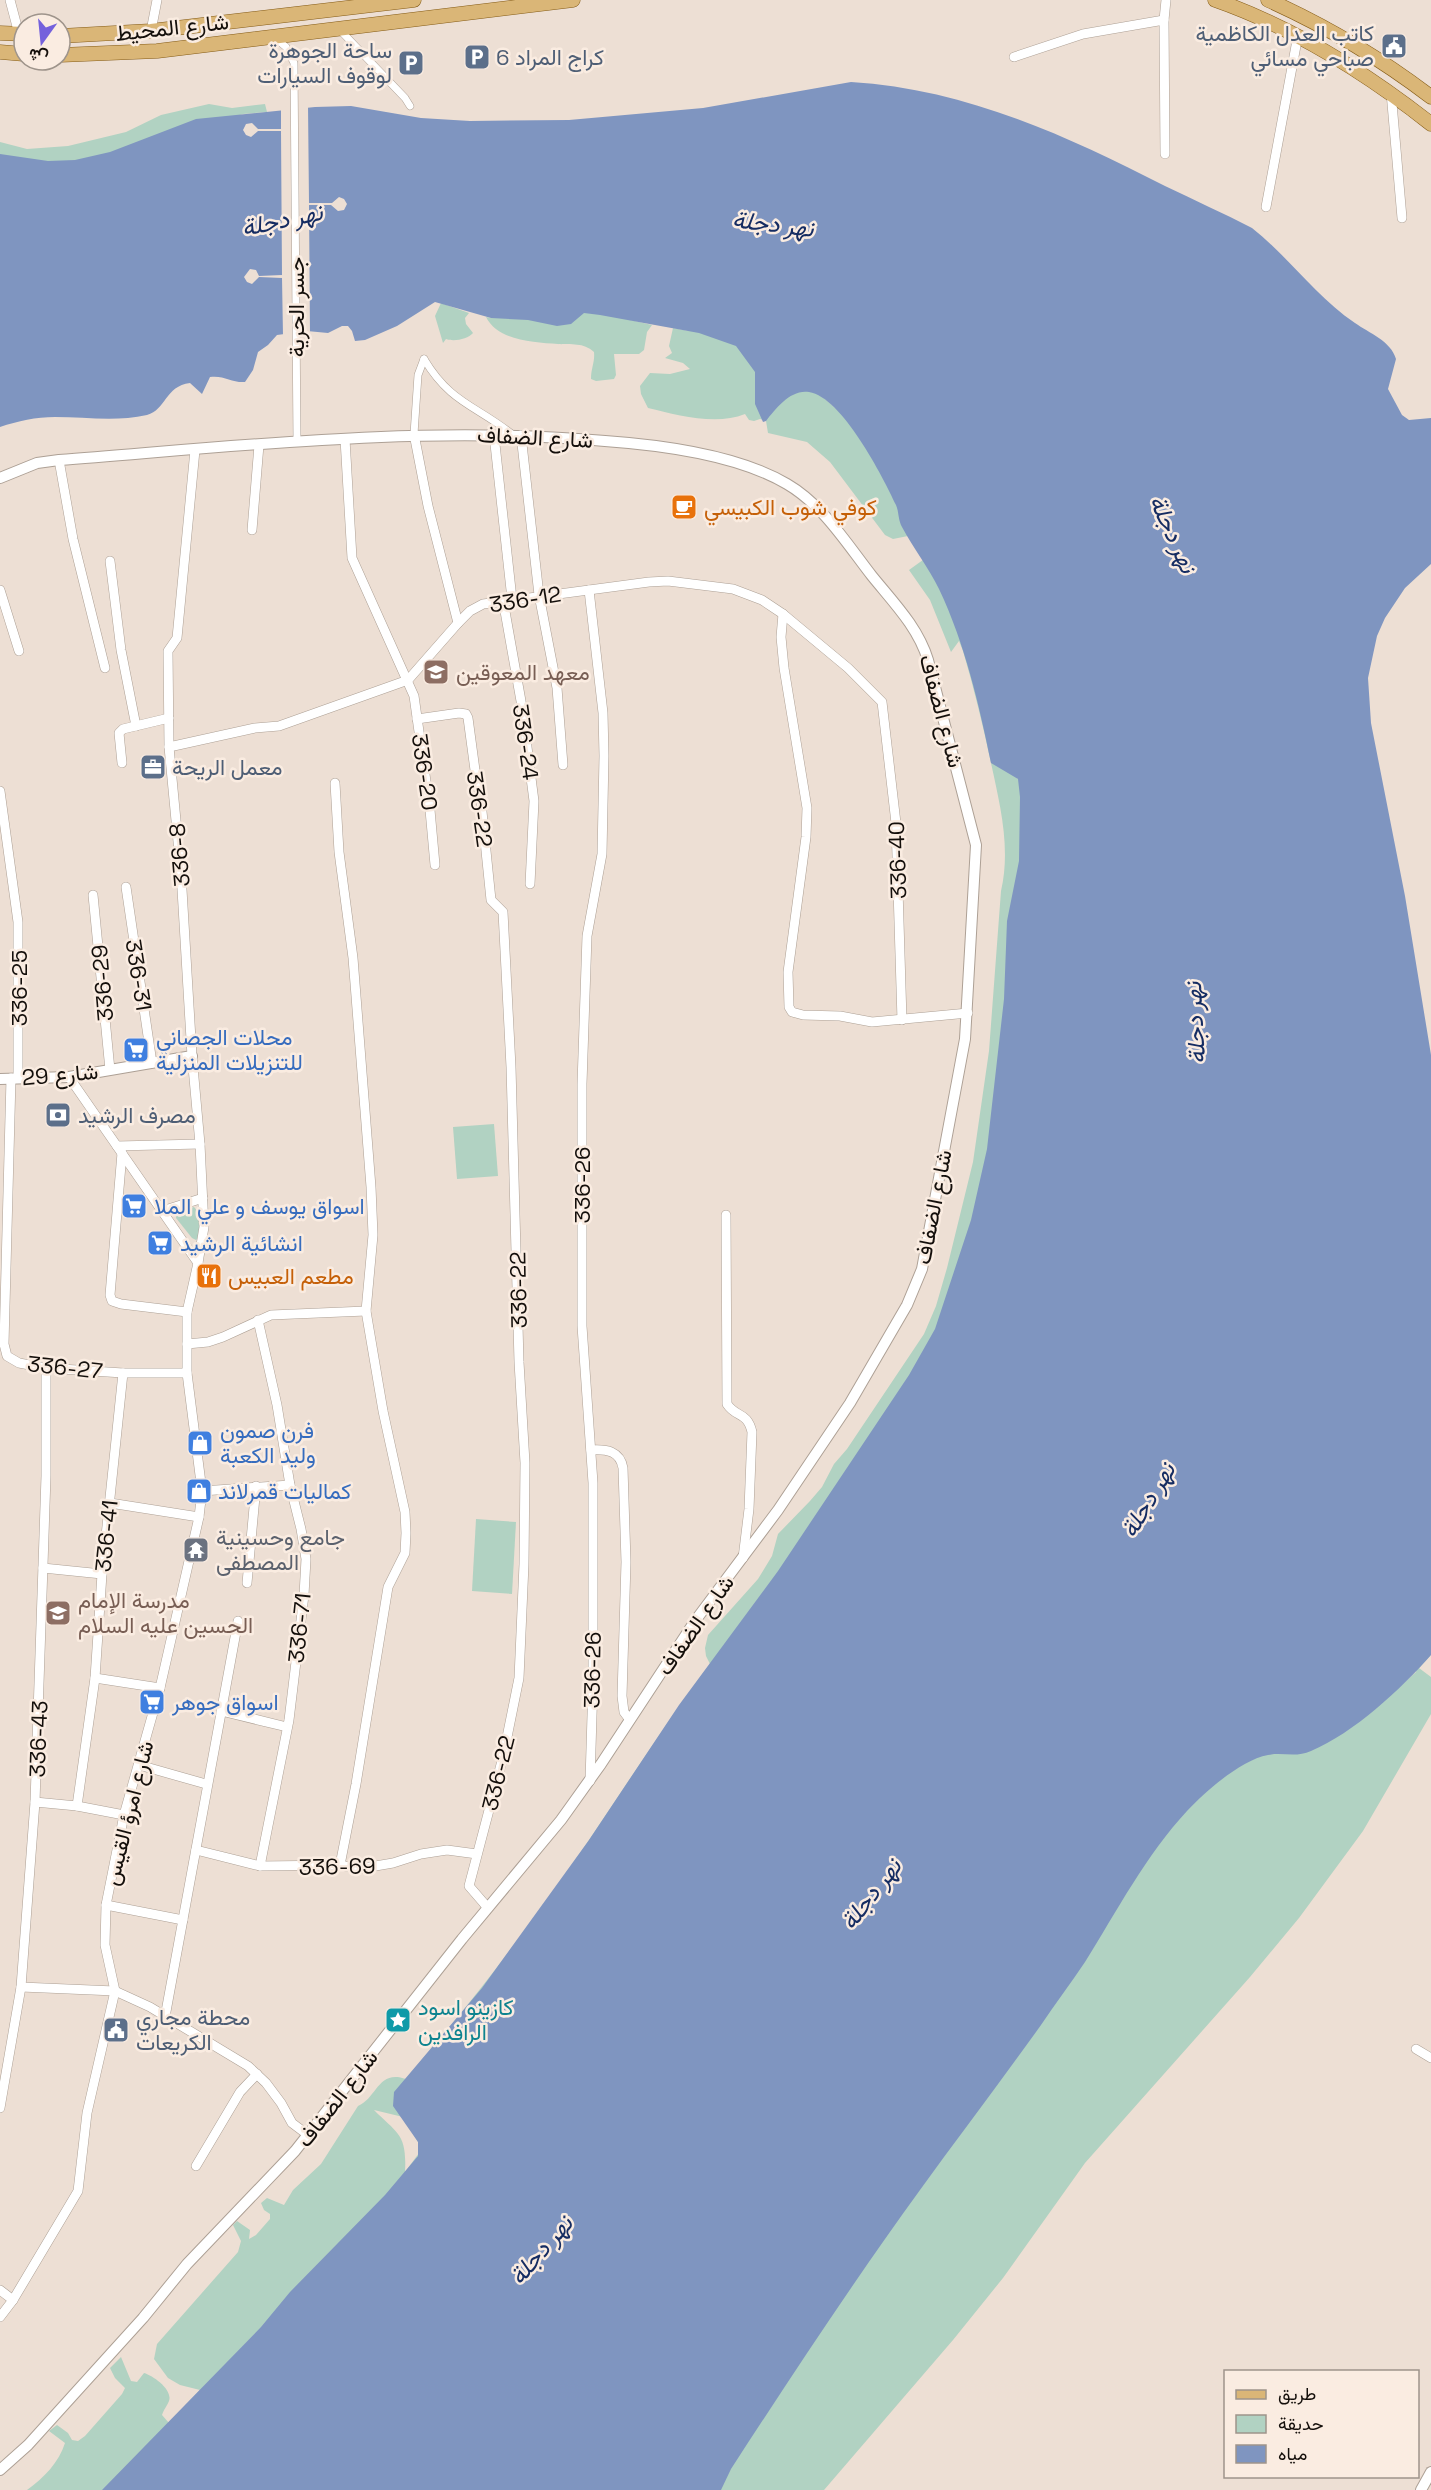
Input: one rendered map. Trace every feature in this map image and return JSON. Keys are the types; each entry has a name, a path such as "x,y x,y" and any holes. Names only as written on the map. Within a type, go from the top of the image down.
{"main road":[{"name":"شارع المحيط","path":"72,35 151,31 272,17 356,3 414,0"},
{"name":"شارع المحيط","path":"72,55 157,51 573,0"},
{"path":"1215,0 1298,35 1391,92 1431,124"},
{"path":"1268,0 1366,51 1431,97"},
{"path":"272,17 269,26 274,37"},
{"path":"246,20 253,30 250,40"}],"street":[{"path":"151,31 157,0"},
{"path":"1165,154 1164,20 1166,0"},
{"path":"1014,57 1083,34 1164,20"},
{"path":"339,29 410,106"},
{"path":"1266,207 1298,35"},
{"name":"جسر الحرية","path":"274,37 286,47 294,63 297,442"},
{"path":"1391,92 1402,219"},
{"path":"458,623 428,506 414,434 418,375 424,359 435,378 451,395 517,435 539,595 557,688 563,765"},
{"name":"شارع الضفاف","path":"0,478 37,464 59,460 414,434 517,435 617,442 685,450 759,471 786,483 819,509 918,633 928,660 976,836 968,1013 963,1053 922,1269 894,1329 850,1403 743,1558 694,1622 590,1781 561,1820 488,1908 308,2135 187,2265 143,2318 28,2445 0,2470"},
{"name":"336-24","path":"494,435 508,599 534,801 530,884"},
{"name":"336-20","path":"345,439 352,558 414,696 430,810 435,865"},
{"path":"252,530 259,445"},
{"name":"336-8","path":"195,450 177,638 168,651 169,747 181,873 203,1198 204,1227 198,1263"},
{"path":"59,460 73,538 105,668"},
{"path":"110,561 121,650 136,726"},
{"name":"336-12","path":"169,747 255,728 279,726 408,680 458,623 476,607 508,599 589,590 633,582 699,585 733,589 749,595 783,614 848,668 882,702"},
{"path":"0,590 19,651"},
{"name":"336-26","path":"589,590 602,703 604,756 602,854 587,936 582,1084 582,1326 593,1483 593,1683 590,1781"},
{"path":"783,614 781,637 784,668 807,808 806,837 788,972 789,1007 792,1012 800,1014 840,1016 866,1022 968,1013"},
{"name":"336-40","path":"882,702 896,823 902,1020"},
{"name":"336-22","path":"417,719 459,713 466,714 468,718 477,785 480,792 491,900 503,912 511,1066 519,1362 525,1463 519,1678 503,1757 469,1887 488,1908"},
{"path":"122,763 119,733 123,729 169,718"},
{"path":"335,783 339,852 353,958 371,1187 373,1235 366,1311 383,1411 405,1512 405,1553 388,1587 356,1784 340,1865"},
{"name":"336-25","path":"0,791 18,922 10,1078"},
{"name":"336-31","path":"126,887 152,1063"},
{"name":"336-29","path":"93,895 110,1070"},
{"name":"شارع 29","path":"10,1078 69,1077 192,1056"},
{"path":"69,1077 198,1263"},
{"name":"336-27","path":"10,1078 4,1344 7,1356 19,1363 46,1368 123,1373 188,1373"},
{"path":"119,1149 200,1144"},
{"path":"119,1149 110,1295 112,1301 187,1312"},
{"path":"162,1211 203,1198"},
{"path":"726,1215 727,1404 731,1410 744,1415 752,1432 749,1509 743,1558"},
{"name":"شارع امرؤ القيس","path":"0,2317 13,2300 78,2191 87,2113 115,1991 105,1945 106,1905 124,1815 160,1688 199,1517 202,1491 188,1373 187,1344 187,1312 198,1263"},
{"path":"187,1344 208,1342 223,1337 271,1315 366,1311"},
{"name":"336-71","path":"258,1320 277,1405 290,1485 302,1529 306,1559 304,1595 287,1727 260,1866"},
{"name":"336-43","path":"0,2108 21,1987 35,1802 43,1568 46,1368"},
{"name":"336-41","path":"77,1806 95,1678 102,1574 123,1373"},
{"path":"591,1450 610,1450 622,1462 626,1562 622,1696 624,1712 630,1720"},
{"path":"202,1491 290,1485"},
{"path":"247,1583 256,1486"},
{"path":"110,1503 199,1517"},
{"path":"43,1568 102,1574"},
{"path":"165,2017 206,1784 238,1621"},
{"path":"95,1678 160,1688"},
{"path":"221,1711 287,1727"},
{"path":"139,1765 206,1784"},
{"path":"35,1802 77,1806 124,1815"},
{"name":"336-69","path":"196,1850 260,1866 340,1865 358,1869 447,1850 477,1854"},
{"path":"106,1905 183,1920"},
{"path":"21,1987 115,1991 236,2057 257,2074 281,2103 292,2123 308,2135"},
{"path":"1416,2049 1431,2058"},
{"path":"196,2166 240,2092 257,2074"},
{"path":"0,2290 13,2300"},
{"path":"1421,2490 1431,2472"}],"green space":[{"path":"209,104 232,108 265,104 267,112 243,114 122,155 0,169 0,142 27,149 68,146 126,132 161,115"},
{"path":"540,299 652,325 647,332 644,350 639,354 614,354 616,375 614,379 596,381 591,379 594,352 590,349 577,345 538,342 508,336 492,325 486,317 491,318"},
{"path":"441,303 469,313 465,318 466,324 473,333 461,339 446,339 443,343 435,316"},
{"path":"731,318 876,443 908,536 893,539 885,535 830,462 807,442 768,433 766,421 749,420 745,414 722,419 696,418 648,408 640,386 650,373 670,374 690,369 683,363 665,358 672,353 669,346 673,328 689,331"},
{"path":"934,552 1012,773 1018,779 1024,779 1019,955 964,1295 439,2144 176,2415 200,2390 180,2385 168,2378 154,2359 157,2344 238,2252 241,2241 233,2225 237,2221 250,2230 249,2239 256,2235 270,2219 270,2214 264,2210 261,2203 267,2198 284,2205 293,2190 321,2164 358,2106 389,2078 406,2079 501,1962 568,1871 663,1729 710,1664 705,1648 708,1635 758,1579 772,1556 778,1534 822,1487 834,1464 847,1449 924,1334 936,1306 973,1162 989,1051 1005,843 998,795 963,651 959,641 951,652 930,600 909,570","holes":["374,2110 403,2117 418,2142 419,2153 405,2172 402,2142 395,2130"]},
{"path":"494,1124 498,1176 457,1179 453,1127"},
{"path":"194,1207 198,1212 200,1236 196,1240 176,1218 177,1212"},
{"path":"476,1519 516,1522 512,1594 472,1591"},
{"path":"1431,1655 1419,1668 1431,1677 1431,1714 1363,1831 1299,1918 1250,1977 1085,2163 1003,2278 824,2490 603,2490 1209,1781 1398,1688 1416,1672 1417,1663"},
{"path":"121,2357 131,2381 137,2382 144,2373 157,2380 168,2392 169,2401 162,2415 169,2423 162,2430 133,2490 27,2490 50,2469 65,2443 49,2431 57,2425 68,2433 72,2440 78,2441 122,2394 125,2388 115,2378 110,2368"}],"water":[{"name":"نهر دجلة","path":"851,82 893,86 934,94 1013,118 1090,149 1252,228 1327,301 1389,347 1396,359 1388,389 1402,415 1409,420 1431,418 1431,564 1405,588 1385,618 1377,636 1368,678 1371,723 1405,896 1431,1055 1431,1655 1391,1696 1344,1733 1305,1753 1268,1755 1247,1763 1224,1777 1172,1828 1145,1865 1074,1978 847,2293 731,2469 721,2490 102,2490 261,2327 290,2292 385,2195 418,2156 418,2142 393,2106 394,2092 482,1988 589,1840 679,1705 778,1571 909,1375 935,1329 971,1220 987,1149 1004,999 1007,921 1019,861 1020,797 1018,779 991,763 970,674 939,589 902,527 896,505 882,476 848,423 822,397 809,392 796,393 784,400 763,422 755,404 755,372 736,346 699,333 600,315 584,313 571,324 557,326 528,320 491,318 435,302 397,326 365,340 355,341 348,326 342,326 328,333 307,331 277,335 258,352 253,370 245,382 210,377 202,394 190,383 182,385 170,393 158,408 147,415 112,419 41,418 0,427 0,154 48,161 75,160 110,152 196,119 315,107 351,106 421,118 470,121 569,120 703,108"}],"pier":[{"path":"308,105 309,203 332,203 339,197 347,204 344,210 338,211 331,205 309,205 310,334 298,337 283,336 282,278 259,277 252,284 244,277 250,269 256,270 259,276 282,275 281,131 258,131 251,137 243,130 246,124 252,123 258,129 281,129 281,107"}],"place":[{"name":"كاتب العدل الكاظمية صباحي مسائي","path":"1394,46"},
{"name":"كراج المراد 6","path":"477,57"},
{"name":"ساحة الجوهرة لوقوف السيارات","path":"411,63"},
{"name":"كوفي شوب الكبيسي","path":"684,507"},
{"name":"معهد المعوقين","path":"436,672"},
{"name":"معمل الريحة","path":"153,767"},
{"name":"محلات الجصاني للتنزيلات المنزلية","path":"136,1050"},
{"name":"مصرف الرشيد","path":"58,1115"},
{"name":"اسواق يوسف و علي الملا","path":"134,1206"},
{"name":"انشائية الرشيد","path":"160,1243"},
{"name":"مطعم العبيس","path":"209,1276"},
{"name":"فرن صمون وليد الكعبة","path":"200,1443"},
{"name":"كماليات قمرلاند","path":"199,1491"},
{"name":"جامع وحسينية المصطفى","path":"196,1550"},
{"name":"مدرسة الإمام الحسين عليه السلام","path":"58,1613"},
{"name":"اسواق جوهر","path":"152,1702"},
{"name":"كازينو اسود الرافدين","path":"398,2020"},
{"name":"محطة مجاري الكريعات","path":"116,2030"}]}
